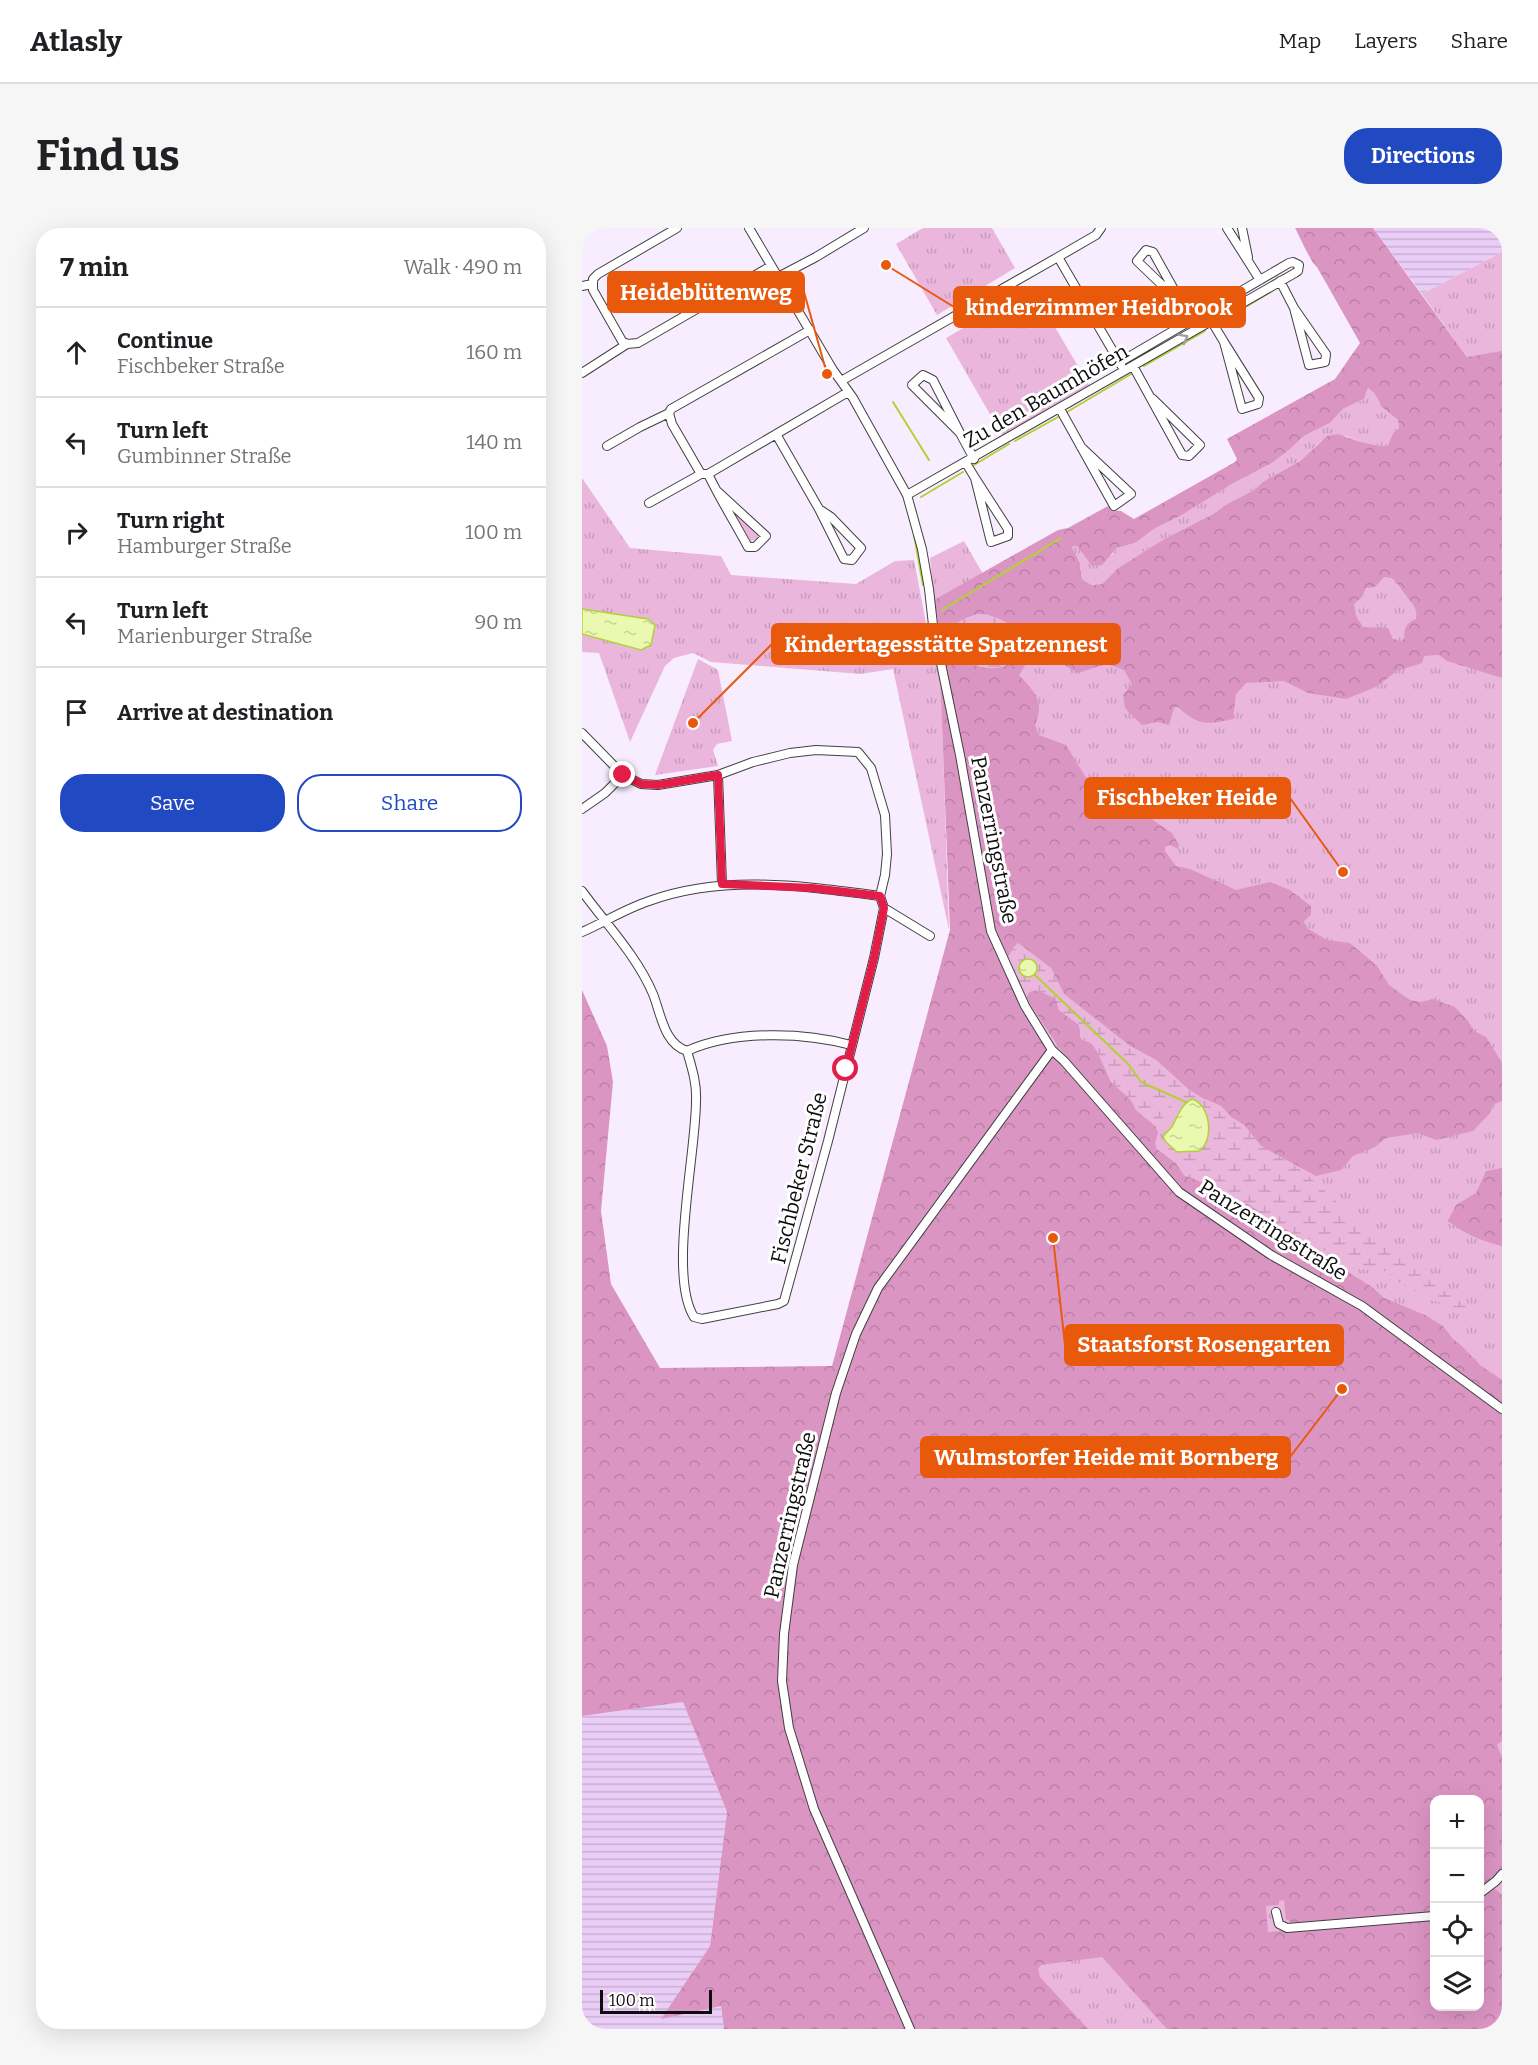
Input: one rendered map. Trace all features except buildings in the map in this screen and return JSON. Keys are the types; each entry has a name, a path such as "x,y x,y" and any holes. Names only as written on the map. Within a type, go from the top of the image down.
{"street":[{"path":"627,344 616,330 593,290 594,277 677,228"},
{"name":"Panzerringstraße","path":"749,228 907,495 920,538 930,589 933,625 960,755 991,931 1025,1006 1052,1050 1179,1192 1271,1255 1362,1306 1502,1409"},
{"path":"778,277 855,231 864,228"},
{"path":"841,381 1058,257 1095,235 1101,228"},
{"path":"1227,228 1260,280"},
{"path":"1242,228 1248,259"},
{"path":"1183,305 1137,261 1146,250 1153,252 1183,305 1191,320"},
{"path":"1058,257 1125,371"},
{"name":"Zu den Baumhöfen","path":"907,495 1212,322 1298,271 1299,265 1289,263 1120,362"},
{"path":"582,373 627,344 638,343 771,266"},
{"path":"1280,281 1294,308 1326,354 1325,362 1309,365 1294,308"},
{"path":"582,286 592,284"},
{"path":"1212,322 1259,398 1258,404 1242,408 1224,342"},
{"path":"607,446 669,413 671,409 810,330"},
{"path":"1133,366 1182,455 1188,456 1200,445 1153,399"},
{"path":"960,433 912,385 923,375 933,380 960,433 975,478 991,542 1008,536 1008,529 975,478"},
{"path":"649,503 848,392"},
{"path":"1060,408 1080,447 1114,506 1131,494 1080,447"},
{"path":"669,413 672,424 717,491 748,547 755,547 766,536 717,491"},
{"path":"776,434 819,509 844,559 852,560 861,549 831,517 819,509"},
{"path":"582,733 623,775 641,784 658,785 718,775 722,884"},
{"name":"Fischbeker Straße","path":"687,1051 696,1081 696,1099 683,1252 683,1283 688,1308 694,1317 702,1319 784,1301 828,1141 874,958 884,908 880,896 887,854 885,815 871,768 858,752 816,750 790,753 753,762 718,775"},
{"path":"582,809 605,793 623,775"},
{"path":"582,932 650,900 722,884 812,888 880,896"},
{"path":"582,891 615,933 652,992 672,1042 679,1048 687,1051 701,1045 723,1041 774,1036 809,1037 851,1046"},
{"path":"884,908 930,936"},
{"name":"Panzerringstraße","path":"910,2029 814,1809 789,1728 782,1681 784,1634 793,1565 836,1393 856,1334 878,1288 1052,1050"},
{"path":"1484,1890 1502,1874"},
{"path":"1276,1912 1279,1924 1287,1928 1430,1916"}],"shaded area":[{"path":"1373,228 1502,228 1502,252 1422,294"},
{"path":"683,1702 727,1812 710,1946 662,2018 721,2006 724,2029 582,2029 582,1716"}],"green space":[{"path":"923,228 992,228 1015,268 937,315 896,244"},
{"path":"1295,228 1373,228 1467,357 1502,351 1502,678 1447,661 1439,655 1424,656 1422,663 1397,671 1376,687 1346,699 1308,693 1284,681 1246,683 1236,694 1233,719 1210,723 1198,721 1178,707 1174,708 1169,725 1157,722 1142,725 1125,708 1123,695 1132,684 1124,670 1107,664 1077,673 1046,653 1030,658 1019,675 1030,687 1039,703 1035,725 1039,735 1066,745 1085,776 1117,803 1147,816 1172,833 1179,845 1178,849 1170,845 1165,847 1165,851 1176,866 1190,869 1236,890 1270,882 1290,890 1311,906 1311,915 1304,921 1305,927 1327,940 1350,943 1377,966 1389,985 1410,1000 1421,1002 1433,999 1455,1007 1474,1031 1486,1037 1502,1063 1502,1101 1492,1105 1491,1112 1473,1131 1436,1140 1418,1133 1386,1138 1375,1147 1353,1156 1341,1170 1316,1176 1261,1146 1244,1125 1231,1117 1221,1106 1188,1089 1156,1060 1130,1046 1064,994 1051,968 1018,943 1002,966 1022,1008 1045,1046 1062,1062 1177,1194 1314,1285 1364,1311 1388,1327 1502,1414 1502,1741 1497,1745 1502,1757 1502,1876 1493,1887 1502,1895 1502,2029 1167,2029 1102,1957 1041,1965 1038,1969 1040,1977 1088,2029 724,2029 721,2006 661,2019 710,1946 727,1812 683,1702 582,1716 582,990 607,1046 613,1082 601,1211 611,1284 660,1368 832,1366 950,930 938,622 934,600 1058,530 1068,528 1108,506 1111,510 1121,511 1134,519 1235,462 1237,459 1227,439 1335,379 1360,343","holes":["1368,388 1374,393 1381,406 1398,420 1399,428 1393,433 1388,445 1361,442 1338,434 1327,436 1300,461 1213,514 1164,539 1118,568 1102,584 1092,585 1083,580 1080,563 1072,547 1077,546 1092,566 1102,565 1117,548 1135,543 1154,529 1272,463 1304,436 1330,423 1343,409 1364,399","1384,577 1396,582 1415,608 1416,619 1406,626 1404,639 1401,641 1393,639 1388,628 1363,627 1356,616 1354,604 1362,597 1366,588 1375,587","978,614 989,615 1006,665 986,668 955,654 964,619","1284,1900 1286,1919 1293,1924 1294,1930 1268,1932 1266,1906 1279,1905 1279,1901"]},
{"path":"1502,252 1502,406 1422,294"},
{"path":"1032,288 1089,385 1002,435 946,338"},
{"path":"1368,388 1374,393 1379,403 1398,420 1399,428 1393,433 1388,445 1361,442 1346,436 1321,441 1300,461 1213,514 1164,539 1118,568 1102,584 1092,585 1083,580 1080,563 1072,547 1077,546 1082,550 1088,561 1112,555 1117,548 1135,543 1154,529 1272,463 1304,436 1330,423 1343,409 1364,399"},
{"path":"1502,423 1502,2029 910,2029 1271,1255 1052,1050 1001,956 939,628 949,930 893,669 860,674 711,662 693,653 674,658 665,666 630,742 599,653 582,652 582,634 641,650 648,619 582,609 582,478 630,548 721,556 731,575 856,584 895,561 914,560 926,623 938,621 1048,634"},
{"path":"731,507 758,533 758,537 749,543 734,513 731,514 729,509"},
{"path":"964,541 983,574 934,600 930,558"},
{"path":"978,614 1001,620 1021,634 1022,643 1019,651 1004,666 990,668 974,664 961,656 952,646 950,634 958,623"},
{"path":"698,659 718,670 732,741 717,744 713,750 718,766 655,775"},
{"path":"1018,943 1051,968 1064,994 1130,1046 1156,1060 1188,1089 1221,1106 1231,1117 1244,1125 1261,1146 1302,1170 1338,1203 1351,1221 1373,1234 1399,1258 1467,1305 1466,1309 1455,1312 1446,1303 1432,1301 1397,1281 1378,1266 1369,1270 1361,1269 1328,1253 1304,1235 1298,1233 1296,1236 1286,1229 1265,1222 1257,1210 1248,1204 1230,1200 1217,1188 1184,1175 1176,1163 1157,1149 1155,1143 1160,1142 1163,1137 1174,1148 1199,1151 1209,1129 1207,1117 1199,1103 1186,1102 1184,1104 1176,1099 1164,1117 1153,1124 1136,1110 1131,1100 1111,1082 1091,1043 1081,1039 1079,1025 1059,1010 1056,999 1037,990 1029,992 1026,998 1008,960 1012,949"},
{"path":"1033,990 1044,992 1056,999 1059,1010 1079,1025 1080,1037 1091,1043 1097,1051 1111,1082 1131,1100 1136,1110 1156,1127 1157,1149 1176,1163 1184,1175 1217,1188 1224,1196 1236,1202 1248,1204 1257,1210 1265,1222 1286,1229 1305,1241 1320,1259 1345,1270 1372,1287 1384,1298 1425,1315 1443,1326 1480,1365 1502,1380 1502,1404 1363,1305 1273,1251 1180,1189 1060,1049 1026,998"},
{"path":"1502,1168 1502,1246 1461,1230 1448,1221 1456,1205 1476,1193 1486,1171"}],"water":[{"path":"582,609 648,619 655,625 651,645 641,650 582,634"},
{"path":"1024,959 1032,959 1037,964 1035,975 1024,977 1019,972 1019,964"},
{"path":"1192,1099 1198,1102 1206,1115 1209,1131 1207,1139 1199,1151 1177,1152 1163,1137 1172,1127 1183,1107"}],"waterway":[{"path":"1222,321 1274,290"},
{"path":"1144,366 1205,331"},
{"path":"1067,412 1131,374"},
{"path":"893,402 929,460"},
{"path":"1015,441 1058,417"},
{"path":"974,465 1009,444"},
{"path":"921,497 963,472"},
{"path":"914,535 923,585"},
{"path":"942,610 1061,538"},
{"path":"1035,975 1129,1065 1141,1082 1186,1102"}],"place":[{"name":"kinderzimmer Heidbrook","path":"886,265"},
{"name":"Heideblütenweg","path":"827,374"},
{"name":"Kindertagesstätte Spatzennest","path":"693,723"},
{"name":"Fischbeker Heide","path":"1343,872"},
{"name":"Staatsforst Rosengarten","path":"1053,1238"},
{"name":"Wulmstorfer Heide mit Bornberg","path":"1342,1389"}],"route":[{"path":"623,775 641,784 658,785 718,775 722,884 812,888 880,896 884,908 846,1069"}]}
